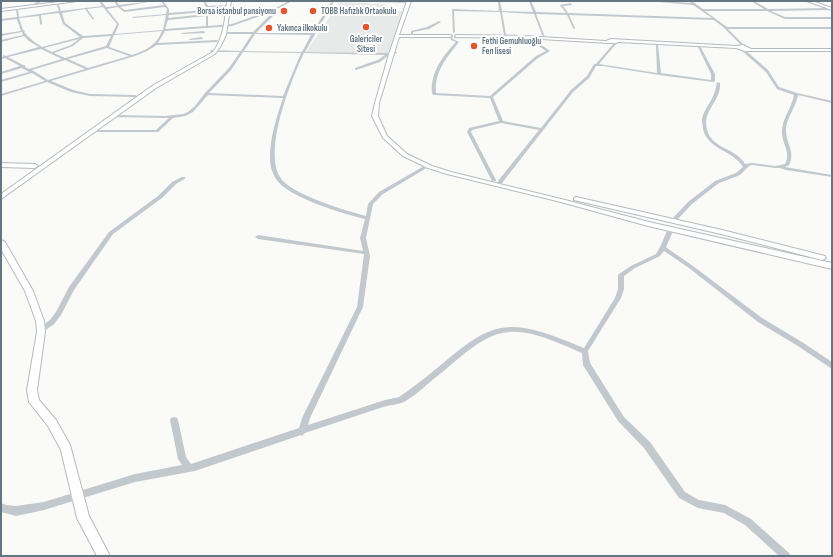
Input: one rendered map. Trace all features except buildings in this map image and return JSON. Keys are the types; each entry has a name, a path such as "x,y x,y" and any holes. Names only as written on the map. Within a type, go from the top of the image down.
{"main road":[{"path":"1,10 75,1"},
{"path":"1,191 135,96 213,51 224,26 229,1"},
{"path":"411,1 401,35 392,54 374,116 380,130 393,145 405,155 428,166 456,175 660,227 832,266"},
{"path":"809,1 832,9"},
{"path":"814,1 832,9"},
{"path":"1,197 162,82 220,46 225,33 224,26 226,3"},
{"path":"401,35 528,37 612,42 832,49"},
{"path":"453,35 544,37 657,45 741,47"},
{"path":"392,54 380,117 384,128 391,137 407,150 422,158 440,166 497,181 553,195 666,218 832,261"},
{"path":"1,165 36,166"},
{"path":"660,227 666,218"},
{"path":"680,231 686,223"},
{"path":"1,242 29,291 40,321 41,330 32,390 34,402 52,423 66,449 83,518 104,556"}],"street":[{"path":"27,7 42,1"},
{"path":"100,1 118,24 107,48"},
{"path":"116,1 118,6 126,11 166,6"},
{"path":"1,20 86,8 118,6 153,1"},
{"path":"156,44 167,19 168,13 168,9 162,1"},
{"path":"204,1 208,15 207,27"},
{"path":"215,1 216,7"},
{"path":"3,57 82,37 237,24 273,10 291,1"},
{"path":"333,1 302,53 284,97 271,156 273,167 278,179 291,189 335,210 367,218"},
{"path":"340,1 411,1"},
{"path":"499,1 505,35"},
{"path":"530,1 544,37"},
{"path":"690,1 739,1"},
{"path":"690,1 726,28 741,47 767,71 778,88 796,94 832,102"},
{"path":"752,1 785,18 832,18"},
{"path":"71,2 74,10"},
{"path":"660,2 694,4"},
{"path":"57,3 61,18 67,27 82,37"},
{"path":"84,3 92,19"},
{"path":"133,18 216,7 226,3"},
{"path":"571,4 561,5 567,13 574,28"},
{"path":"199,7 207,8"},
{"path":"17,9 25,35 41,48 89,69"},
{"path":"703,10 832,9"},
{"path":"113,116 172,117 188,114 206,95 211,87 230,69 254,34 276,11 273,10"},
{"path":"528,37 548,51 537,57 491,97 434,94 439,66 458,42 453,35 453,10 714,19"},
{"path":"40,14 41,24"},
{"path":"167,19 208,15"},
{"path":"819,18 826,22"},
{"path":"412,34 412,32 428,28 440,22"},
{"path":"726,28 832,28"},
{"path":"1,30 2,35 24,31"},
{"path":"168,34 204,32"},
{"path":"188,43 191,33"},
{"path":"225,33 313,34"},
{"path":"1,40 25,35"},
{"path":"52,53 75,46 82,37"},
{"path":"165,40 202,38"},
{"path":"1,95 131,56 156,44 217,41"},
{"path":"542,129 501,122 473,127 468,130 497,181 542,129 572,91 588,77 594,66 597,65 612,42"},
{"path":"657,45 659,74"},
{"path":"597,65 713,81 713,74 698,47"},
{"path":"1,81 66,59 107,48 131,56"},
{"path":"213,51 392,54"},
{"path":"1,54 3,57 24,66 48,81 72,91 84,94 135,96"},
{"path":"356,68 379,61 392,54"},
{"path":"1,73 24,66"},
{"path":"718,83 718,88 706,112 704,125 712,144 736,157 745,167"},
{"path":"782,167 787,165 790,160 790,152 784,135 784,128 790,109 795,102 796,94"},
{"path":"206,95 284,97"},
{"path":"491,97 501,122"},
{"path":"93,131 155,131 159,130 172,117"},
{"path":"674,220 690,203 717,182 738,174 745,167 752,164 782,167 786,169 832,176"},
{"path":"302,432 306,418 360,307 366,253 363,238 371,204 375,198 392,186 428,166"},
{"path":"826,175 832,182"},
{"path":"41,330 52,322 59,313 72,289 111,233 160,197 174,182 184,178"},
{"path":"671,229 658,255 621,275 621,289 618,298 585,352 586,363 621,419 647,445 682,495 698,504 725,509 748,522 786,556"},
{"path":"258,238 366,253"},
{"path":"663,247 760,320 800,344 832,366"},
{"path":"1,507 16,511 44,506 135,478 190,468 302,432 385,403 400,400 449,365 464,351 490,333 502,329 518,330 551,338 585,352"},
{"path":"174,420 182,459 190,468"}],"shaded area":[{"path":"340,2 387,4 383,11 405,11 388,53 306,52"}],"place":[{"name":"Borsa istanbul pansiyonu","path":"284,11"},
{"name":"TOBB Hafızlık Ortaokulu","path":"313,11"},
{"name":"Galericiler Sitesi","path":"366,27"},
{"name":"Yakınca ilkokulu","path":"269,28"},
{"name":"Fethi Gemuhluoğlu Fen lisesi","path":"474,46"}]}
